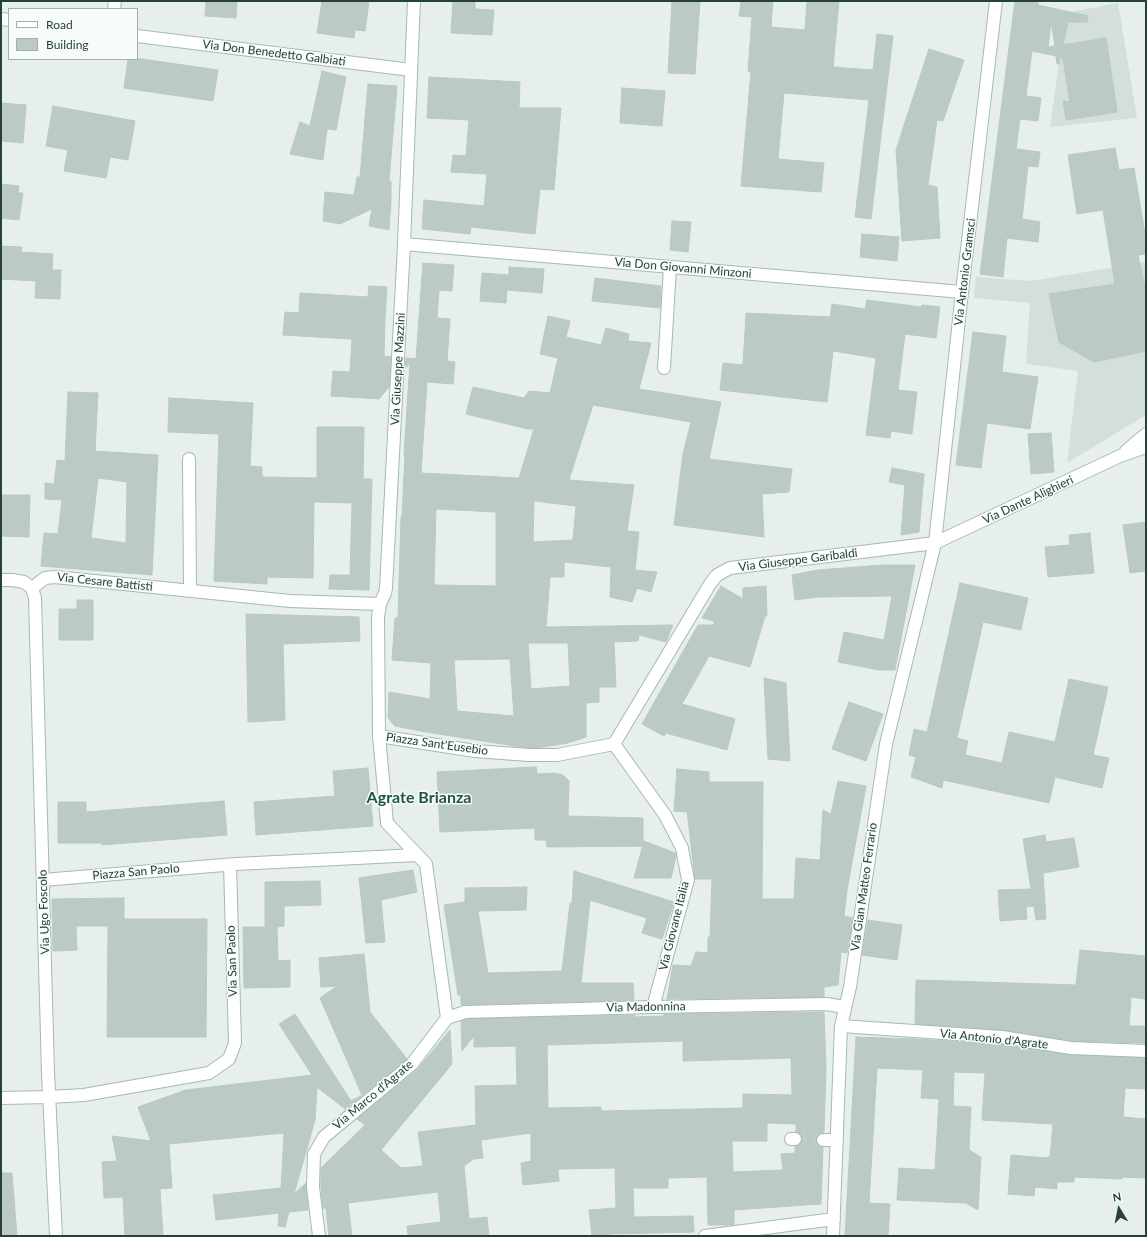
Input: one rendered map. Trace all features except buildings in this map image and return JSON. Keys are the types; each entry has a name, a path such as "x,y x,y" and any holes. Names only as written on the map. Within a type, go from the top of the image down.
{"street":[{"name":"Via Giuseppe Mazzini","path":"379,736 378,617 380,604 386,588 404,244 414,1"},
{"name":"Via Antonio Gramsci","path":"935,543 962,292 996,1"},
{"name":"Via Don Benedetto Galbiati","path":"138,36 410,70"},
{"name":"Via Don Giovanni Minzoni","path":"404,244 962,292"},
{"path":"664,368 670,267"},
{"name":"Via Dante Alighieri","path":"1120,456 1146,434"},
{"name":"Via Dante Alighieri","path":"935,543 1120,456 1146,448"},
{"path":"189,459 190,590"},
{"name":"Via Giuseppe Garibaldi","path":"614,744 706,591 718,575 730,568 935,543"},
{"name":"Via Gian Matteo Ferrario","path":"833,1236 841,1026 850,987 886,744 935,543"},
{"name":"Via Cesare Battisti","path":"32,588 45,578 55,577 290,601 380,604"},
{"path":"1,580 24,582 32,588"},
{"name":"Via Ugo Foscolo","path":"32,588 35,598 49,1097 56,1236"},
{"name":"Piazza Sant'Eusebio","path":"447,1018 426,864 387,823 379,736 475,751 529,755 557,755 614,744"},
{"name":"Via Giovane Italia","path":"614,744 665,815 682,848 688,880 653,1007"},
{"path":"230,865 417,854"},
{"name":"Piazza San Paolo","path":"43,880 230,865"},
{"name":"Via San Paolo","path":"1,1098 84,1095 209,1074 229,1059 235,1043 230,865"},
{"name":"Via Madonnina","path":"447,1018 465,1012 653,1007 827,1004 844,1008"},
{"name":"Via Marco d'Agrate","path":"319,1236 313,1187 314,1154 324,1137 412,1064 447,1018"},
{"name":"Via Antonio d'Agrate","path":"841,1026 1002,1037 1071,1048 1146,1051"},
{"path":"823,1140 837,1140"},
{"path":"705,1236 834,1219"}],"shaded area":[{"path":"1118,3 1137,118 1050,127 1060,57 1070,12"},
{"path":"1146,262 1146,415 1067,463 1078,371 1026,364 1030,303 974,298 976,277 1031,281"}],"tunnel":[{"path":"795,1139 823,1140"}],"district":[{"name":"Agrate Brianza","path":"419,798"}]}
